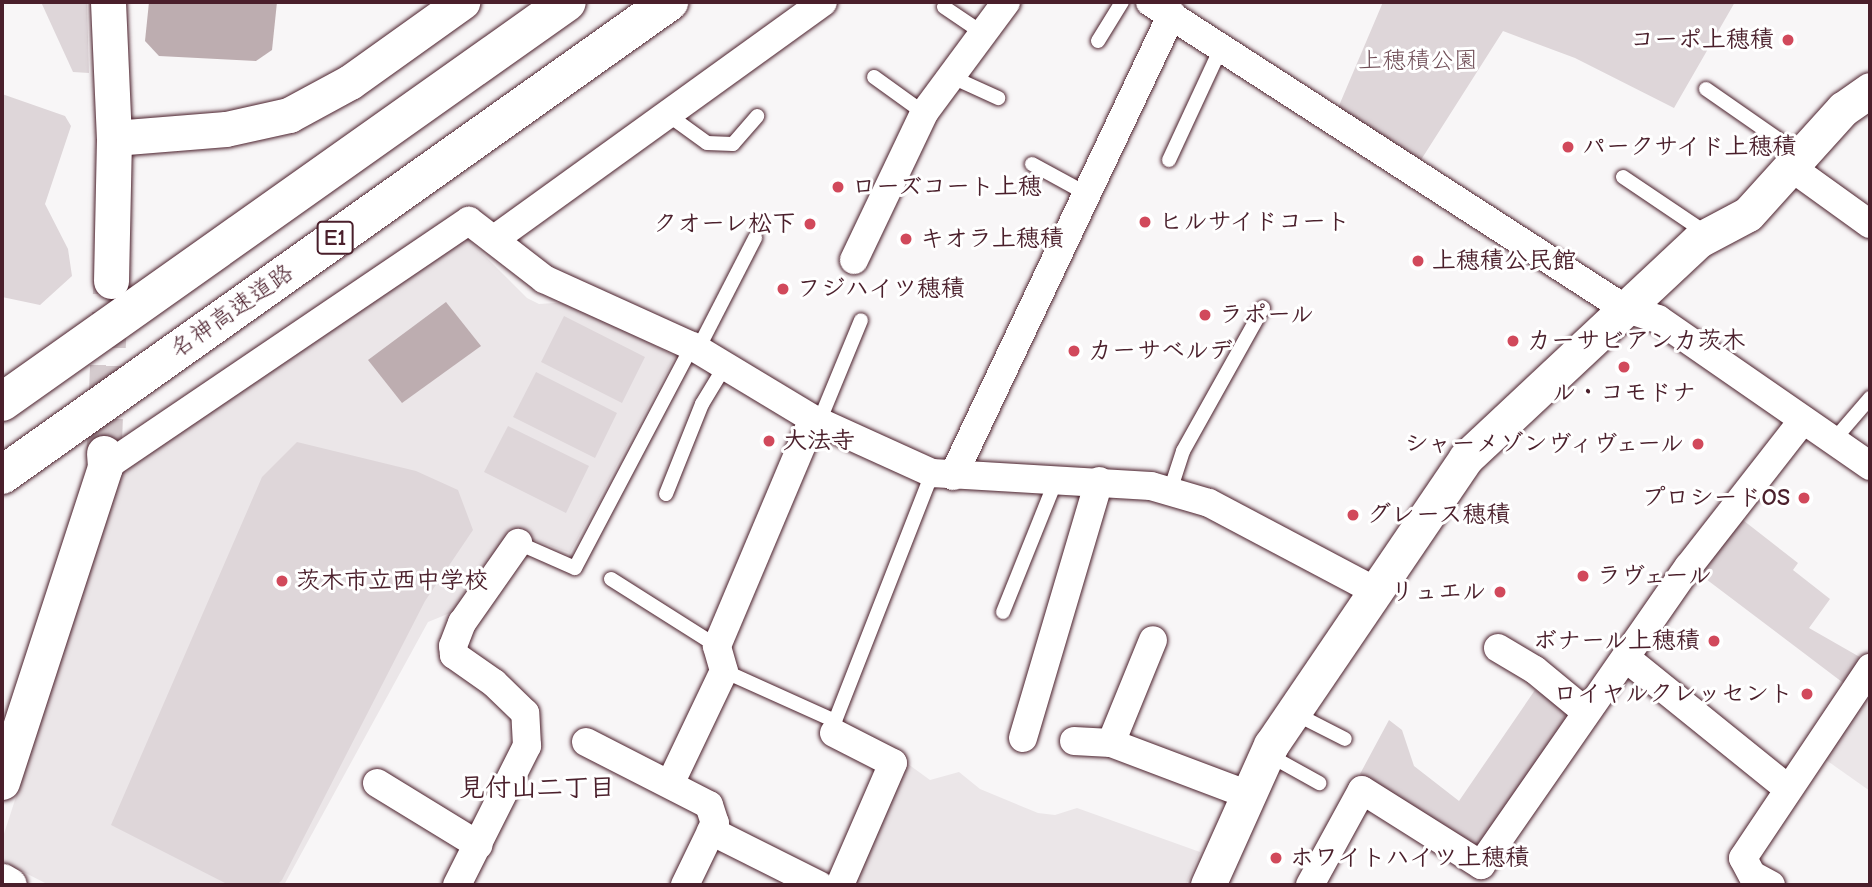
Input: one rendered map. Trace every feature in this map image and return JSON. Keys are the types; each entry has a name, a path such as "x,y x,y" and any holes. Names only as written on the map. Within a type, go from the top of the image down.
{"highway":[{"name":"E1","path":"2,402 567,2"},
{"name":"名神高速道路","path":"2,475 669,2"}],"street":[{"path":"107,2 114,138 111,281"},
{"path":"114,138 226,129 289,115 350,82 463,2"},
{"path":"496,238 823,2"},
{"path":"853,260 924,113 1006,2"},
{"path":"942,474 1087,194 1161,8 1624,308 1658,319 1870,466"},
{"path":"1208,885 1246,794 1267,754 1466,458 1624,308 1709,234 1748,214 1798,162 1843,109 1870,90"},
{"path":"1798,162 1870,224"},
{"path":"2,782 104,460 469,221 496,238 544,279 695,347 816,421 942,474 1099,481 1170,491 1209,503 1377,592"},
{"path":"1310,885 1362,790 1482,865 1689,566 1803,420"},
{"path":"670,784 816,421"},
{"path":"1023,738 1099,481"},
{"path":"457,885 527,746 525,713 494,683 454,656 453,646 462,623 518,542"},
{"path":"1111,743 1153,640"},
{"path":"1498,648 1535,670 1586,712"},
{"path":"1626,658 1787,788"},
{"path":"1771,885 1752,875 1743,858 1787,788 1870,668"},
{"path":"835,727 893,763 840,885"},
{"path":"1074,741 1111,743 1246,794"},
{"path":"586,742 709,806 715,817 712,831 685,885"},
{"path":"377,783 478,845"},
{"path":"712,831 819,885"},
{"path":"2,881 9,885"}],"lane":[{"path":"1098,41 1122,2"},
{"path":"944,7 984,34"},
{"path":"1169,160 1222,46"},
{"path":"952,77 998,98"},
{"path":"874,78 924,113"},
{"path":"1706,89 1798,162"},
{"path":"667,114 707,143 733,144 757,116"},
{"path":"1032,164 1087,194"},
{"path":"1623,177 1709,234"},
{"path":"518,542 575,568 755,238"},
{"path":"1170,491 1183,451 1262,308"},
{"path":"816,421 860,320"},
{"path":"666,494 702,404 725,366"},
{"path":"1833,441 1870,398"},
{"path":"611,579 720,659 835,727 942,474"},
{"path":"1003,612 1057,478"},
{"path":"1294,713 1345,739"},
{"path":"1267,754 1320,783"}],"shaded area":[{"path":"149,2 277,2 272,50 256,61 159,56 145,41"},
{"name":"茨木市立西中学校","path":"464,235 527,298 539,304 570,302 675,356 570,553 510,531 460,609 428,622 284,885 49,885 2,861 2,840 121,473"},
{"path":"446,302 481,346 402,403 368,360"},
{"path":"1870,684 1870,791 1819,755"},
{"path":"908,764 930,780 959,772 980,789 1038,813 1055,815 1077,808 1200,852 1186,885 849,885"}],"green space":[{"path":"41,2 87,2 89,73 73,72"},
{"name":"上穂積公園","path":"1383,2 1735,2 1674,108 1575,58 1503,31 1419,163 1338,108"},
{"path":"2,94 65,116 71,126 45,204 68,249 72,276 40,305 2,297"},
{"path":"564,316 645,357 622,403 541,362"},
{"path":"536,372 617,413 595,458 513,417"},
{"path":"508,426 589,466 566,513 484,472"},
{"path":"297,442 416,471 458,490 473,530 425,601 282,880 277,885 229,885 111,825 262,477"},
{"path":"1739,517 1798,563 1793,570 1830,599 1809,628 1865,660 1846,685 1698,573"},
{"path":"1535,690 1563,707 1567,725 1486,842 1468,846 1360,774 1389,720 1402,730 1414,766 1459,801"}],"tunnel":[{"path":"104,453 111,281"}],"place":[{"name":"コーポ上穂積","path":"1788,40"},
{"name":"パークサイド上穂積","path":"1568,147"},
{"name":"ローズコート上穂","path":"838,187"},
{"name":"ヒルサイドコート","path":"1145,222"},
{"name":"クオーレ松下","path":"810,224"},
{"name":"キオラ上穂積","path":"906,239"},
{"name":"上穂積公民館","path":"1418,261"},
{"name":"フジハイツ穂積","path":"783,289"},
{"name":"ラポール","path":"1205,315"},
{"name":"カーサビアンカ茨木","path":"1513,341"},
{"name":"カーサベルデ","path":"1074,351"},
{"name":"ル・コモドナ","path":"1624,367"},
{"name":"大法寺","path":"769,441"},
{"name":"シャーメゾンヴィヴェール","path":"1698,444"},
{"name":"プロシードOS","path":"1804,498"},
{"name":"グレース穂積","path":"1353,515"},
{"name":"ラヴェール","path":"1583,576"},
{"name":"茨木市立西中学校","path":"282,581"},
{"name":"リュエル","path":"1500,592"},
{"name":"ボナール上穂積","path":"1714,641"},
{"name":"ロイヤルクレッセント","path":"1807,694"},
{"name":"ホワイトハイツ上穂積","path":"1276,858"}],"district":[{"name":"見付山二丁目","path":"537,789"}]}
